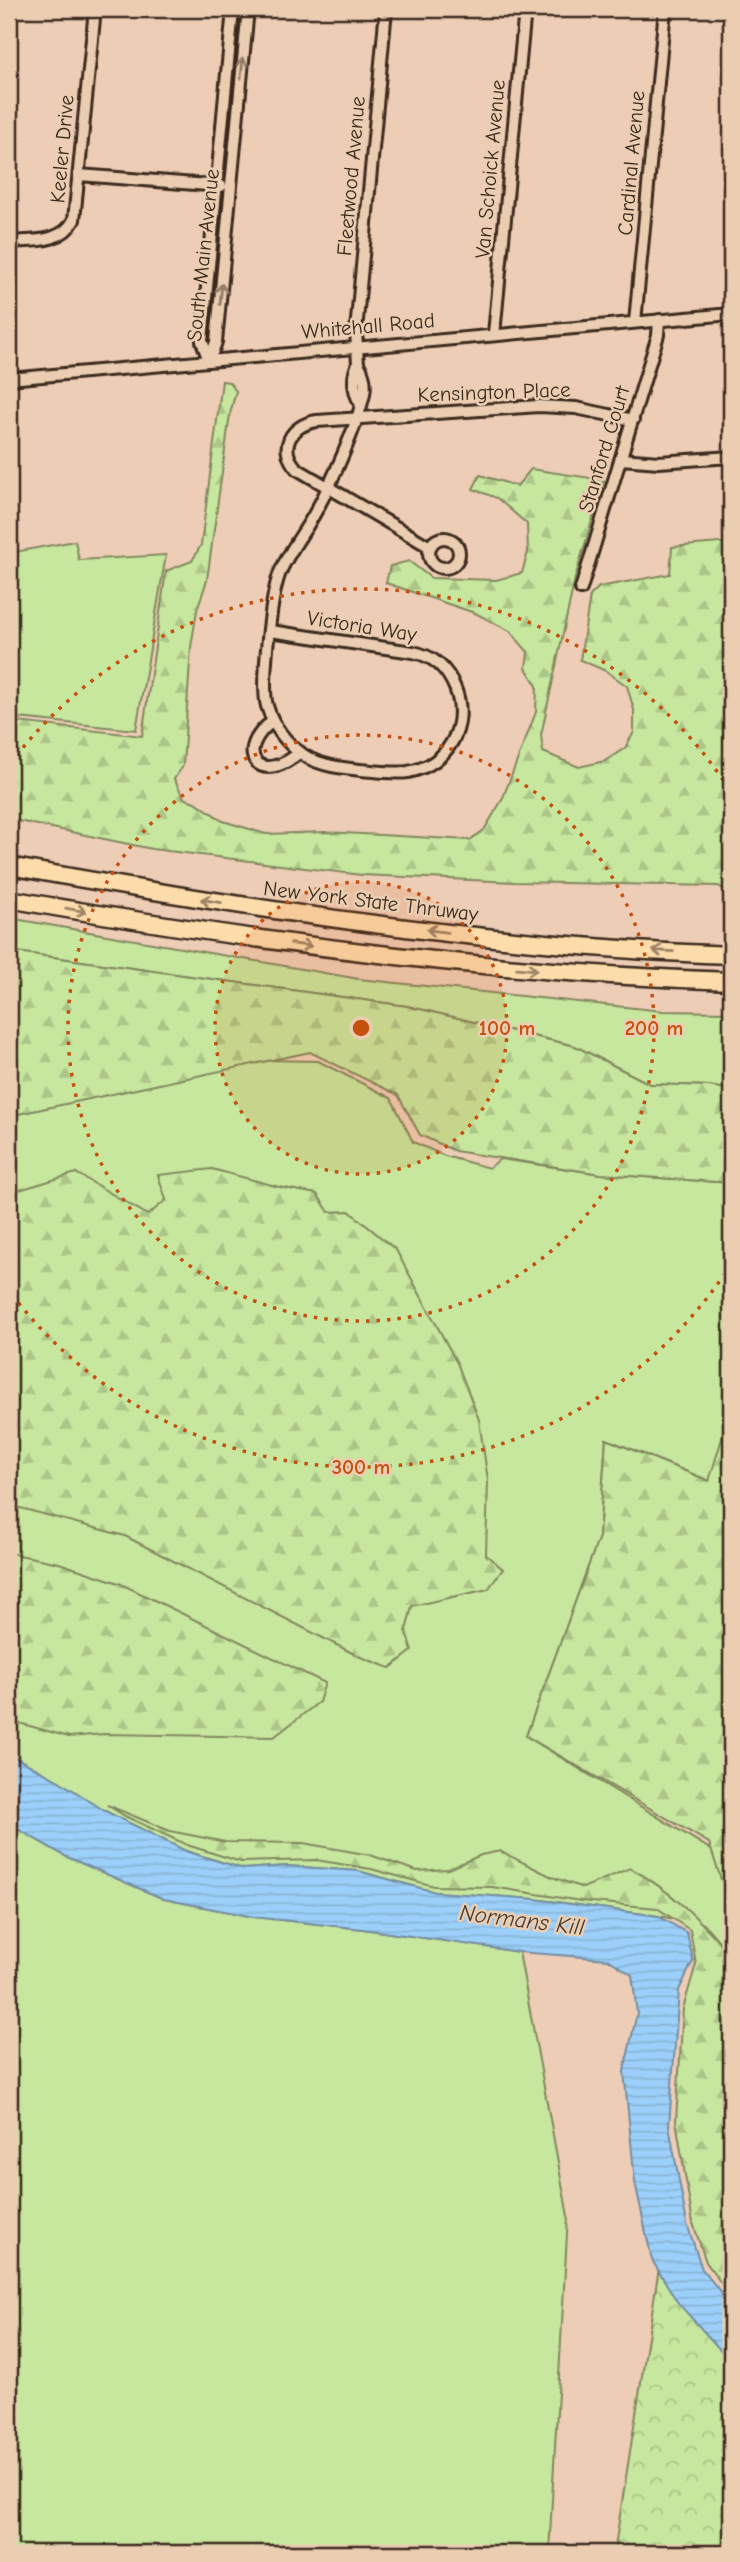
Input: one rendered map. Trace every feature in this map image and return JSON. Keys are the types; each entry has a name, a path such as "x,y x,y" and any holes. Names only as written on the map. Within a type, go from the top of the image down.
{"highway":[{"name":"New York State Thruway","path":"9,866 340,920 510,939 731,955"},
{"path":"9,899 116,918 336,950 548,970 731,981"}],"street":[{"name":"Keeler Drive","path":"9,242 49,239 67,230 75,216 95,9"},
{"name":"South Main Avenue","path":"208,361 202,341 233,9"},
{"name":"South Main Avenue","path":"208,361 216,342 248,9"},
{"name":"Fleetwood Avenue","path":"356,346 386,9"},
{"name":"Van Schoick Avenue","path":"494,334 525,9"},
{"name":"Cardinal Avenue","path":"635,321 664,9"},
{"path":"230,39 245,41"},
{"path":"79,175 231,187"},
{"name":"Whitehall Road","path":"9,379 731,314"},
{"name":"Stanford Court","path":"581,589 658,335 659,320"},
{"name":"Victoria Way","path":"270,631 423,654 443,667 459,701 459,725 452,744 438,759 417,769 387,772 336,767 312,760 300,752 273,721 266,701 264,686 270,631 280,573 316,513 356,419 364,392 363,371 358,364 356,346"},
{"name":"Kensington Place","path":"328,487 300,472 287,451 288,439 296,428 308,422 546,406 576,408 633,420"},
{"path":"621,459 659,462 731,457"},
{"path":"328,487 430,547"},
{"path":"273,721 254,739 252,749 258,763 275,768 300,752"}],"green space":[{"path":"222,381 229,382 236,391 230,414 207,580 197,610 191,647 183,766 174,779 184,798 197,803 223,821 266,834 326,832 470,840 484,830 502,800 536,712 537,686 526,668 528,652 510,631 475,613 386,583 390,566 409,561 431,578 496,580 522,573 528,552 527,524 497,498 473,489 480,475 517,486 531,469 604,480 575,578 541,735 543,752 579,767 605,761 625,748 634,732 634,710 627,686 606,671 580,660 590,596 599,587 670,574 672,547 731,542 731,892 718,886 514,882 362,875 152,849 9,819 9,721 142,736 166,571 192,561 201,545"},
{"path":"75,541 79,560 166,555 136,730 9,717 9,553"},
{"path":"9,918 359,979 663,1011 731,1012 731,1090 709,1086 650,1084 575,1046 407,1006 9,951"},
{"path":"9,951 407,1006 575,1046 650,1084 709,1086 731,1090 731,1183 601,1174 455,1151 420,1135 398,1095 310,1052 9,1116"},
{"path":"9,1017 158,1058 318,1061 391,1098 413,1142 445,1156 489,1168 500,1159 601,1174 731,1183 731,1409 710,1481 606,1439 599,1537 526,1736 713,1851 731,1910 731,1955 704,1924 534,1899 435,1892 358,1871 287,1866 244,1869 183,1850 103,1810 59,1781 9,1754"},
{"path":"212,1169 317,1194 329,1212 349,1211 396,1250 457,1363 479,1420 488,1480 486,1555 503,1569 488,1589 412,1606 406,1631 412,1651 390,1668 358,1656 125,1536 9,1505 9,1193 76,1173 148,1215 166,1200 158,1175"},
{"path":"731,1409 731,1910 709,1843 526,1736 599,1537 606,1439 709,1481"},
{"path":"9,1553 59,1563 119,1583 325,1683 319,1702 274,1737 104,1734 69,1737 12,1721 9,1719"},
{"path":"107,1805 170,1831 225,1842 303,1843 370,1855 417,1871 448,1869 481,1855 500,1851 552,1877 583,1888 630,1868 672,1896 697,1918 731,1955 731,2297 706,2262 693,2223 676,2121 683,2009 696,1964 690,1930 657,1908 581,1901 492,1887 434,1886 371,1869 316,1860 241,1862 187,1845"},
{"path":"9,1824 67,1857 164,1899 254,1917 363,1929 519,1952 568,2216 549,2553 9,2553"},
{"path":"664,2236 731,2352 731,2553 614,2553"}],"water":[{"name":"Normans Kill","path":"9,1754 59,1781 103,1810 188,1852 244,1869 287,1866 358,1871 435,1892 534,1899 658,1916 687,1933 693,1961 679,1990 669,2126 687,2224 702,2269 731,2305 731,2362 678,2303 652,2260 635,2182 624,2071 637,2013 632,1975 608,1959 519,1952 363,1929 254,1917 164,1899 67,1857 9,1824"}]}
